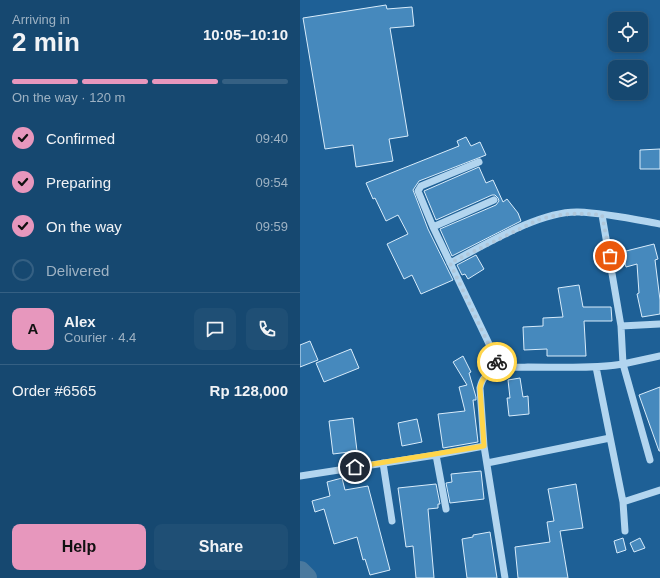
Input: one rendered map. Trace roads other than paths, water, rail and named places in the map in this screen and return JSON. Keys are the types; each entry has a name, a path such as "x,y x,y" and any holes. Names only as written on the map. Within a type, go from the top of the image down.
{"street":[{"path":"479,162 419,188 418,191 433,227 499,368"},
{"path":"433,227 494,200"},
{"path":"450,263 540,219 556,214 577,212 660,224"},
{"path":"602,215 621,326 623,364 650,460"},
{"path":"621,326 660,324"},
{"path":"505,578 484,446 480,388 481,381 486,375 499,368 596,367 623,364 660,356"},
{"path":"596,367 624,502 625,532"},
{"path":"487,463 610,438"},
{"path":"300,476 484,446"},
{"path":"436,455 446,509"},
{"path":"383,463 392,521"},
{"path":"624,502 660,490"}],"waterway":[{"path":"300,572 306,578"}]}
